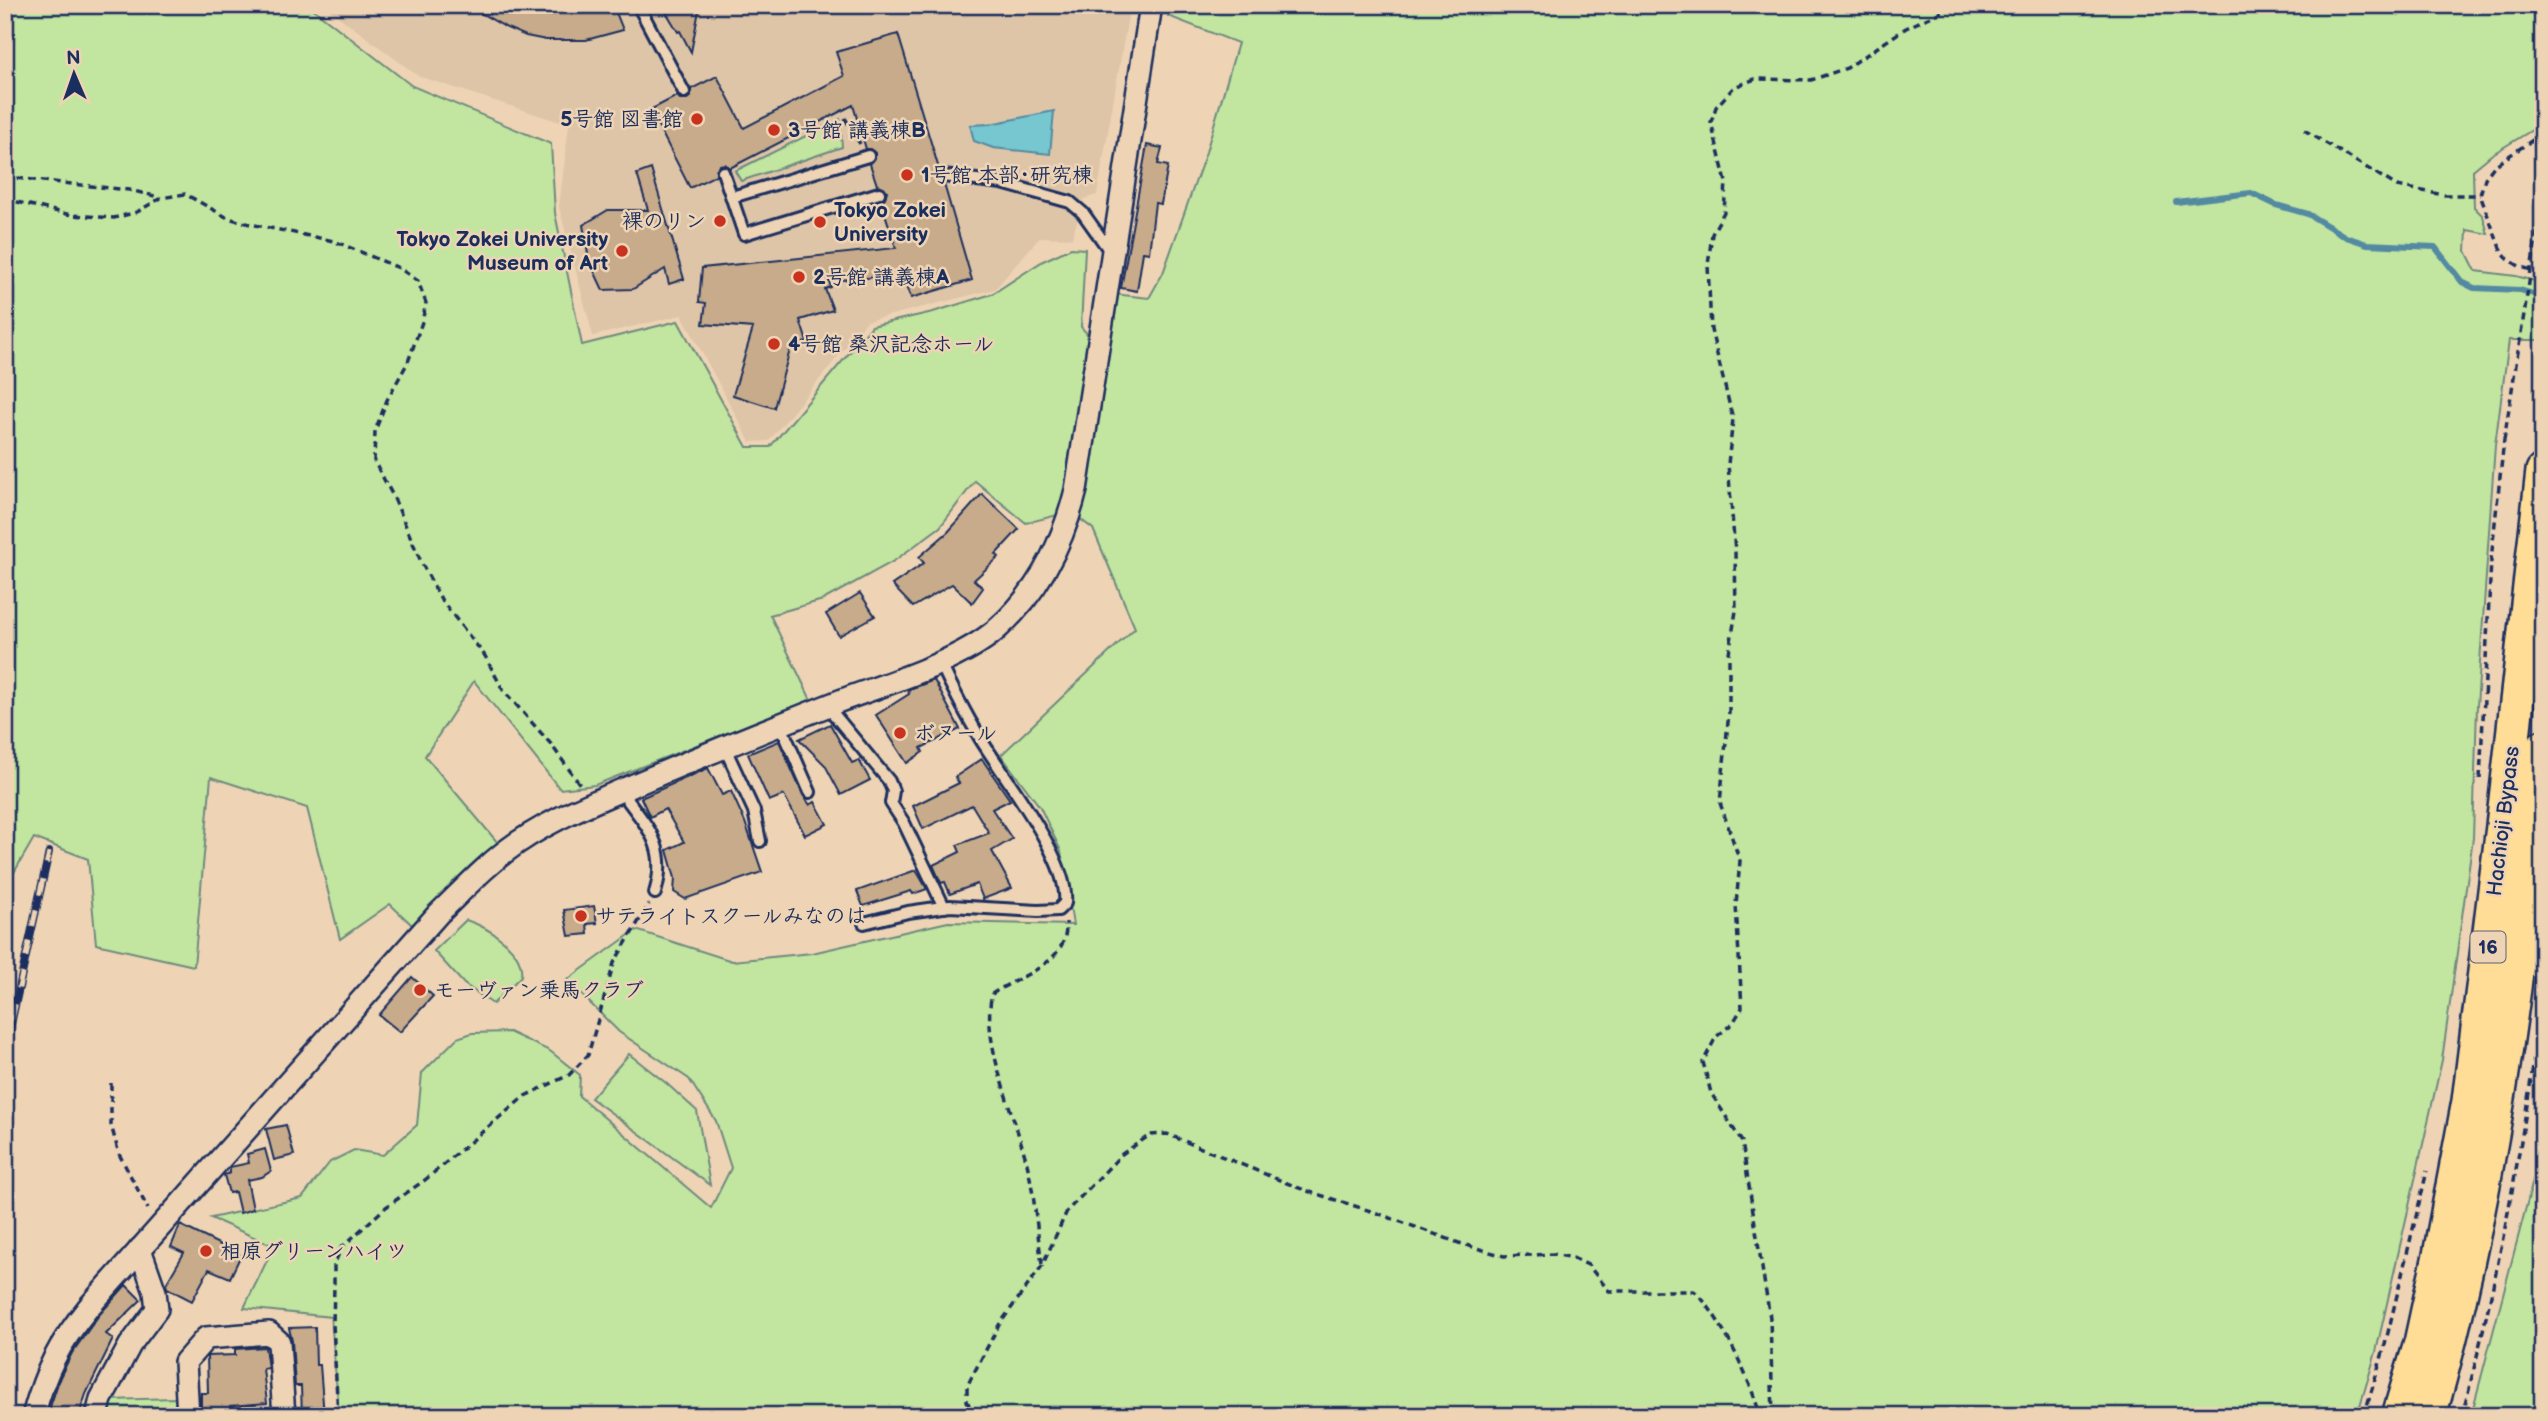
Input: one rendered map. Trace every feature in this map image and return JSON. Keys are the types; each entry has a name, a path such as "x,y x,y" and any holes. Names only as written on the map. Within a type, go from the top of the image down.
{"highway":[{"name":"Hachioji Bypass","path":"2399,1416 2421,1343 2469,1101 2543,471"},
{"name":"Hachioji Bypass","path":"2429,1416 2451,1342 2498,1104 2543,747"},
{"name":"16","path":"2382,1416 2407,1335 2469,1101"},
{"name":"16","path":"2435,1416 2451,1342"}],"street":[{"path":"33,1416 44,1379 70,1331 439,914 485,868 552,821 592,802 724,746 940,662 979,643 1021,605 1049,562 1068,523 1076,490 1151,5"},
{"path":"97,1416 101,1399 130,1345 157,1309 155,1292 140,1249"},
{"path":"188,1416 184,1362 206,1338 269,1333 279,1342 284,1416"}],"lane":[{"path":"638,5 684,92"},
{"path":"732,197 868,156"},
{"path":"723,172 744,234 879,193"},
{"path":"943,176 1002,183 1070,202 1096,229 1111,252"},
{"path":"864,923 908,912 944,907 1038,911 1063,907 1064,890 1051,852 979,737 940,662"},
{"path":"827,706 889,781 893,791 891,803 904,823 944,907"},
{"path":"781,726 810,792"},
{"path":"724,746 754,811 760,841"},
{"path":"621,791 648,828 660,855 660,876 655,893"}],"path":[{"path":"1773,1416 1770,1318 1742,1142 1711,1093 1703,1062 1716,1037 1733,1023 1742,1008 1735,905 1740,861 1720,803 1729,712 1729,653 1736,611 1735,552 1728,464 1733,419 1711,330 1708,265 1712,234 1724,212 1726,182 1711,122 1716,107 1734,87 1755,79 1811,80 1847,68 1906,28 1956,5"},
{"path":"845,118 861,146"},
{"path":"2304,130 2347,153 2397,186 2444,195 2480,195"},
{"path":"2543,133 2494,166 2485,178 2480,195 2500,248 2508,259 2519,266 2543,274"},
{"path":"5,177 129,190 161,198"},
{"path":"5,199 71,215 114,218 137,212 161,198 184,194 239,221 334,241 399,268 418,282 426,303 422,322 408,362 387,400 376,431 374,460 442,601 485,656 503,690 550,743 592,802"},
{"path":"2480,788 2491,560 2504,440 2543,199"},
{"path":"338,1416 333,1298 334,1265 341,1248 386,1207 425,1180 525,1096 569,1075 588,1055 614,963 655,893"},
{"path":"1042,1266 1028,1167 1014,1126 996,1054 988,1007 992,994 1032,973 1062,946 1067,934 1063,907"},
{"path":"111,1083 111,1125 119,1154 158,1229"},
{"path":"975,1416 967,1401 967,1386 999,1325 1042,1266 1067,1211 1122,1154 1150,1135 1167,1134 1304,1190 1459,1243 1504,1256 1554,1254 1573,1258 1588,1265 1609,1291 1694,1291 1704,1299 1725,1335 1755,1394 1760,1416"},
{"path":"2364,1416 2406,1263 2429,1160"}],"shaded area":[{"name":"Tokyo Zokei University","path":"323,5 1130,5 1097,195 1084,199 1072,238 1040,237 995,289 867,321 769,441 750,442 682,315 593,336 559,207 569,125 418,76"}],"green space":[{"path":"5,5 308,5 412,86 551,144 555,213 582,345 678,321 747,447 770,447 872,326 933,312 992,294 1043,261 1071,248 1085,249 1081,327 1089,336 1062,514 1026,523 975,481 940,527 894,561 823,600 770,615 811,700 595,785 560,789 474,681 425,756 498,843 412,925 390,904 340,939 307,808 211,777 194,966 96,944 88,859 34,838 5,888"},
{"path":"1173,5 2543,5 2543,111 2532,130 2491,155 2473,170 2474,207 2483,216 2488,234 2467,230 2466,251 2476,271 2516,276 2543,283 2543,340 2509,340 2495,445 2477,706 2473,838 2442,1060 2376,1352 2357,1416 339,1416 331,1317 244,1308 274,1246 211,1218 302,1198 330,1162 354,1150 383,1155 417,1125 422,1073 457,1038 472,1033 509,1032 550,1051 580,1075 579,1096 711,1208 731,1168 716,1121 689,1079 619,1032 567,980 636,930 732,961 812,953 948,922 1073,925 1061,851 1040,807 1001,755 1135,628 1093,529 1079,518 1114,294 1149,298 1163,273 1206,152 1238,43 1168,16"},
{"path":"840,119 842,147 741,181 735,171"},
{"path":"466,920 503,940 521,966 521,976 493,1004 464,984 434,951"},
{"path":"629,1054 697,1111 710,1185 591,1098"},
{"path":"2543,1107 2543,1416 2471,1416 2536,1169"},
{"path":"175,1398 176,1416 106,1416 109,1400"}],"water":[{"path":"1054,111 1050,154 993,148 974,141 970,125 990,124"}],"building":[{"path":"467,5 613,5 623,30 586,40 546,40 507,28"},
{"path":"662,5 700,5 691,52 680,31 678,32"},
{"path":"898,34 939,169 936,178 944,184 972,280 911,298 904,275 829,281 831,287 825,289 833,310 800,320 807,342 791,346 774,408 733,395 753,328 703,324 706,303 699,302 702,268 896,248 881,201 887,191 877,185 870,164 875,153 866,149 853,105 730,168 725,164 720,165 716,175 690,188 650,110 677,96 687,99 691,96 691,89 717,76 744,128 844,76 836,52"},
{"path":"1147,145 1162,148 1158,164 1168,166 1161,204 1155,203 1149,253 1143,252 1137,291 1121,288"},
{"path":"651,169 684,279 669,284 665,269 633,289 603,290 589,260 583,225 608,210 648,210 637,174"},
{"path":"982,494 1019,529 996,554 999,557 974,580 983,588 972,603 952,584 913,607 892,585 924,563 919,557 948,532"},
{"path":"860,593 875,616 839,636 826,614"},
{"path":"934,680 960,729 921,748 923,752 907,763 876,715 909,694 908,690"},
{"path":"830,724 852,763 859,760 870,780 841,795 825,765 799,739"},
{"path":"779,741 803,795 810,805 815,802 827,824 805,835 784,795 769,801 748,754"},
{"path":"982,759 1010,800 992,809 1012,839 992,851 1012,888 983,899 977,884 950,894 945,882 941,883 933,865 960,852 957,845 989,833 972,805 923,829 913,806 959,783 955,777"},
{"path":"708,768 722,795 731,791 762,872 685,899 674,892 675,878 667,850 684,842 665,809 650,817 641,798"},
{"path":"916,870 927,889 913,894 911,891 863,906 857,891"},
{"name":"サテライトスクールみなのは","path":"594,906 597,923 587,924 588,934 569,936 564,910"},
{"path":"412,977 433,996 400,1032 379,1015"},
{"path":"286,1125 294,1155 274,1160 266,1129"},
{"path":"265,1149 271,1171 262,1177 247,1180 253,1209 240,1213 235,1192 229,1193 224,1175 230,1173 230,1167 249,1163 247,1154"},
{"path":"180,1225 241,1255 230,1278 209,1269 192,1301 167,1288 166,1284 184,1253 171,1247"},
{"path":"126,1285 141,1300 106,1334 113,1339 86,1394 79,1416 47,1416 60,1377 72,1353 99,1315"},
{"path":"315,1327 316,1365 320,1365 324,1416 302,1416 301,1386 295,1386 289,1328"},
{"path":"265,1347 268,1368 263,1369 267,1403 230,1406 231,1412 201,1413 201,1393 208,1393 207,1356 235,1355 235,1349"}],"waterway":[{"path":"2176,202 2251,193 2276,205 2308,214 2346,237 2367,244 2435,247 2462,282 2474,288 2520,290 2543,297"}],"railway":[{"path":"5,1051 49,852"}],"place":[{"name":"5号館 図書館","path":"697,119"},
{"name":"3号館 講義棟B","path":"774,130"},
{"name":"1号館 本部･研究棟","path":"907,175"},
{"name":"裸のリン","path":"720,221"},
{"name":"Tokyo Zokei University","path":"820,222"},
{"name":"Tokyo Zokei University Museum of Art","path":"622,251"},
{"name":"2号館 講義棟A","path":"799,277"},
{"name":"4号館 桑沢記念ホール","path":"774,344"},
{"name":"ボヌール","path":"900,733"},
{"name":"サテライトスクールみなのは","path":"581,916"},
{"name":"モーヴァン乗馬クラブ","path":"420,990"},
{"name":"相原グリーンハイツ","path":"206,1251"}]}
